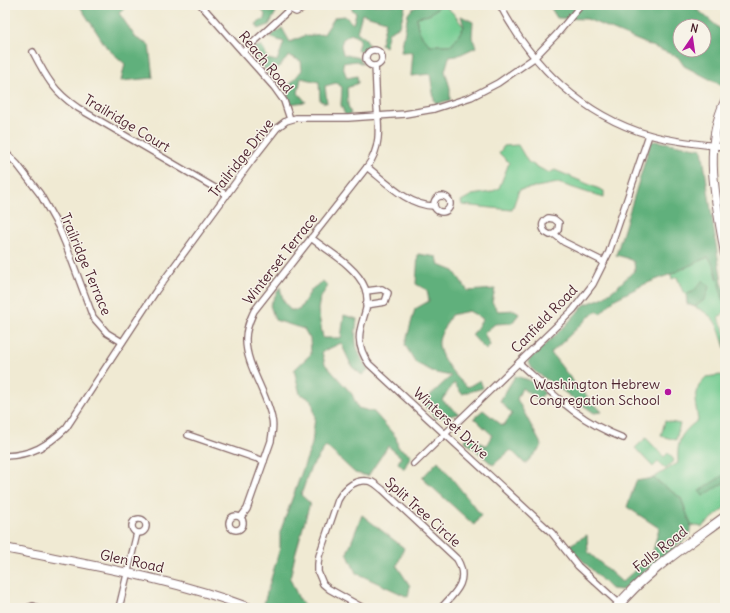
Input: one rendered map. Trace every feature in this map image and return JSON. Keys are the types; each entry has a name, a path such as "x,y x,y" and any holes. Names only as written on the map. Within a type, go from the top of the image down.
{"main road":[{"path":"725,102 717,124 713,146 712,170 725,254"},
{"name":"Falls Road","path":"620,607 646,575 725,517"},
{"name":"Glen Road","path":"5,548 127,573 212,594 250,608"}],"street":[{"name":"Reach Road","path":"201,5 280,94 290,119"},
{"path":"243,52 289,7 296,12 300,11 304,5"},
{"path":"500,5 534,58 558,82 582,102 619,123 649,135 690,144 725,147"},
{"name":"Trailridge Drive","path":"5,456 17,456 38,450 52,441 66,428 156,291 272,133 290,119 378,116 418,112 455,103 477,94 498,83 534,58 557,34 581,5"},
{"name":"Trailridge Court","path":"33,52 45,76 64,99 226,195"},
{"name":"Winterset Terrace","path":"241,517 247,510 271,440 272,420 268,404 248,354 246,337 249,322 254,311 374,157 378,146 379,127 375,66"},
{"name":"Canfield Road","path":"414,464 579,303 593,284 615,235 649,135"},
{"name":"Trailridge Terrace","path":"5,152 17,164 40,194 58,226 93,317 107,333 122,342"},
{"path":"367,167 403,195 419,204 434,206"},
{"path":"554,234 564,242 604,262"},
{"path":"311,238 355,273 361,280 366,291 382,289 388,293 385,302 366,305"},
{"name":"Winterset Drive","path":"366,291 366,305 359,334 360,345 365,358 373,368 552,533 578,566 620,607"},
{"path":"519,363 565,405 593,424 623,438"},
{"path":"188,435 264,461"},
{"name":"Split Tree Circle","path":"363,608 330,590 323,584 319,578 318,564 341,494 348,486 363,481 373,483 383,490 457,559 462,572 460,585 441,608"},
{"path":"119,608 137,532"},
{"path":"27,608 33,606 38,608"}],"green space":[{"path":"79,5 128,5 119,13 136,38 149,45 153,78 121,81 125,64 107,48"},
{"path":"256,5 260,5 271,13 274,9 276,12 269,25 259,29 256,24 264,19 265,14"},
{"path":"352,5 403,5 405,7 400,26 389,32 385,47 381,44 386,21 362,14 357,32 366,39 369,46 365,52 357,50 360,39 351,34 343,39 341,45 343,54 359,58 363,64 356,61 343,63 347,78 357,76 358,83 347,88 348,105 351,114 345,115 341,105 342,87 336,83 325,86 327,103 320,101 319,82 301,78 298,93 306,102 288,104 288,87 302,70 301,61 289,56 270,76 254,55 254,47 262,46 268,59 277,61 284,42 269,37 282,28 290,42 304,36 324,34 335,17 345,16 353,24 356,13 352,10"},
{"path":"420,5 441,5 429,15 417,17 417,25 420,32 430,45 452,45 464,27 461,16 473,22 472,37 476,47 457,56 449,57 445,71 450,88 450,100 436,104 430,74 411,76 413,52 401,52 408,14 412,9"},
{"path":"441,5 444,5 452,12 464,27 452,45 430,45 420,32 417,25 417,17 429,15"},
{"path":"549,5 692,5 707,18 672,18 672,54 587,19 557,18"},
{"path":"712,22 725,33 725,83 723,86 684,66 679,58 712,58"},
{"path":"656,141 702,149 722,283 725,290 725,307 714,265 708,257 645,284 615,299 600,314 597,311 590,316 551,353 572,380 602,412 594,413 533,370 528,361 566,325 584,305 602,298 616,288 635,270 634,262 616,255 651,142"},
{"path":"518,145 528,162 549,173 555,170 604,191 604,198 558,183 519,190 512,210 462,205 461,201 472,195 491,192 499,188 509,163 499,153 504,146"},
{"path":"418,254 437,257 439,265 454,271 468,291 495,289 492,302 498,311 515,310 519,314 512,323 495,324 484,333 490,345 486,350 472,335 483,319 469,311 451,315 442,331 439,341 439,347 444,360 453,373 468,387 480,380 483,388 462,394 454,383 442,400 459,414 436,418 422,403 451,376 436,373 416,363 405,345 415,309 429,301 427,290 416,284"},
{"path":"708,257 714,265 725,307 725,312 718,318 725,331 725,348 716,323 708,315 695,307 705,299 693,292 686,294 683,292 677,277 672,279 671,274"},
{"path":"703,280 709,287 705,299 695,307 687,304 686,294 693,292"},
{"path":"323,281 328,286 320,298 318,310 323,338 341,338 344,315 357,319 356,346 368,370 362,375 352,367 341,343 322,352 325,364 352,394 358,408 374,412 396,437 398,447 411,455 404,469 398,463 401,457 388,446 368,476 355,473 326,446 310,469 301,495 310,503 295,555 290,579 300,601 308,608 273,608 264,603 280,548 280,532 312,444 315,417 312,400 300,394 294,370 311,354 310,339 304,329 275,320 270,305 280,287 283,300 290,310 299,310 312,289"},
{"path":"721,375 725,378 725,508 702,527 691,525 681,498 653,478 678,463 678,449 681,438 687,429 698,420 695,401 699,385 706,377"},
{"path":"515,376 529,380 545,393 537,400 522,388 517,399 542,446 525,464 511,450 493,465 465,441 468,435 486,446 492,435 474,418 483,410 503,426 512,414 500,401"},
{"path":"665,421 680,424 676,440 661,436"},
{"path":"646,438 664,457 668,453 674,460 666,469 658,462 653,467 635,448"},
{"path":"438,461 481,515 474,525 422,478"},
{"path":"725,474 725,482 703,496 699,491"},
{"path":"653,478 681,498 691,525 690,535 622,590 611,589 568,546 587,535 588,552 622,582 652,555 659,528 627,507 636,481"},
{"path":"362,515 404,548 397,566 410,586 408,597 356,573 347,553"}],"place":[{"name":"Washington Hebrew Congregation School","path":"668,392"}]}
